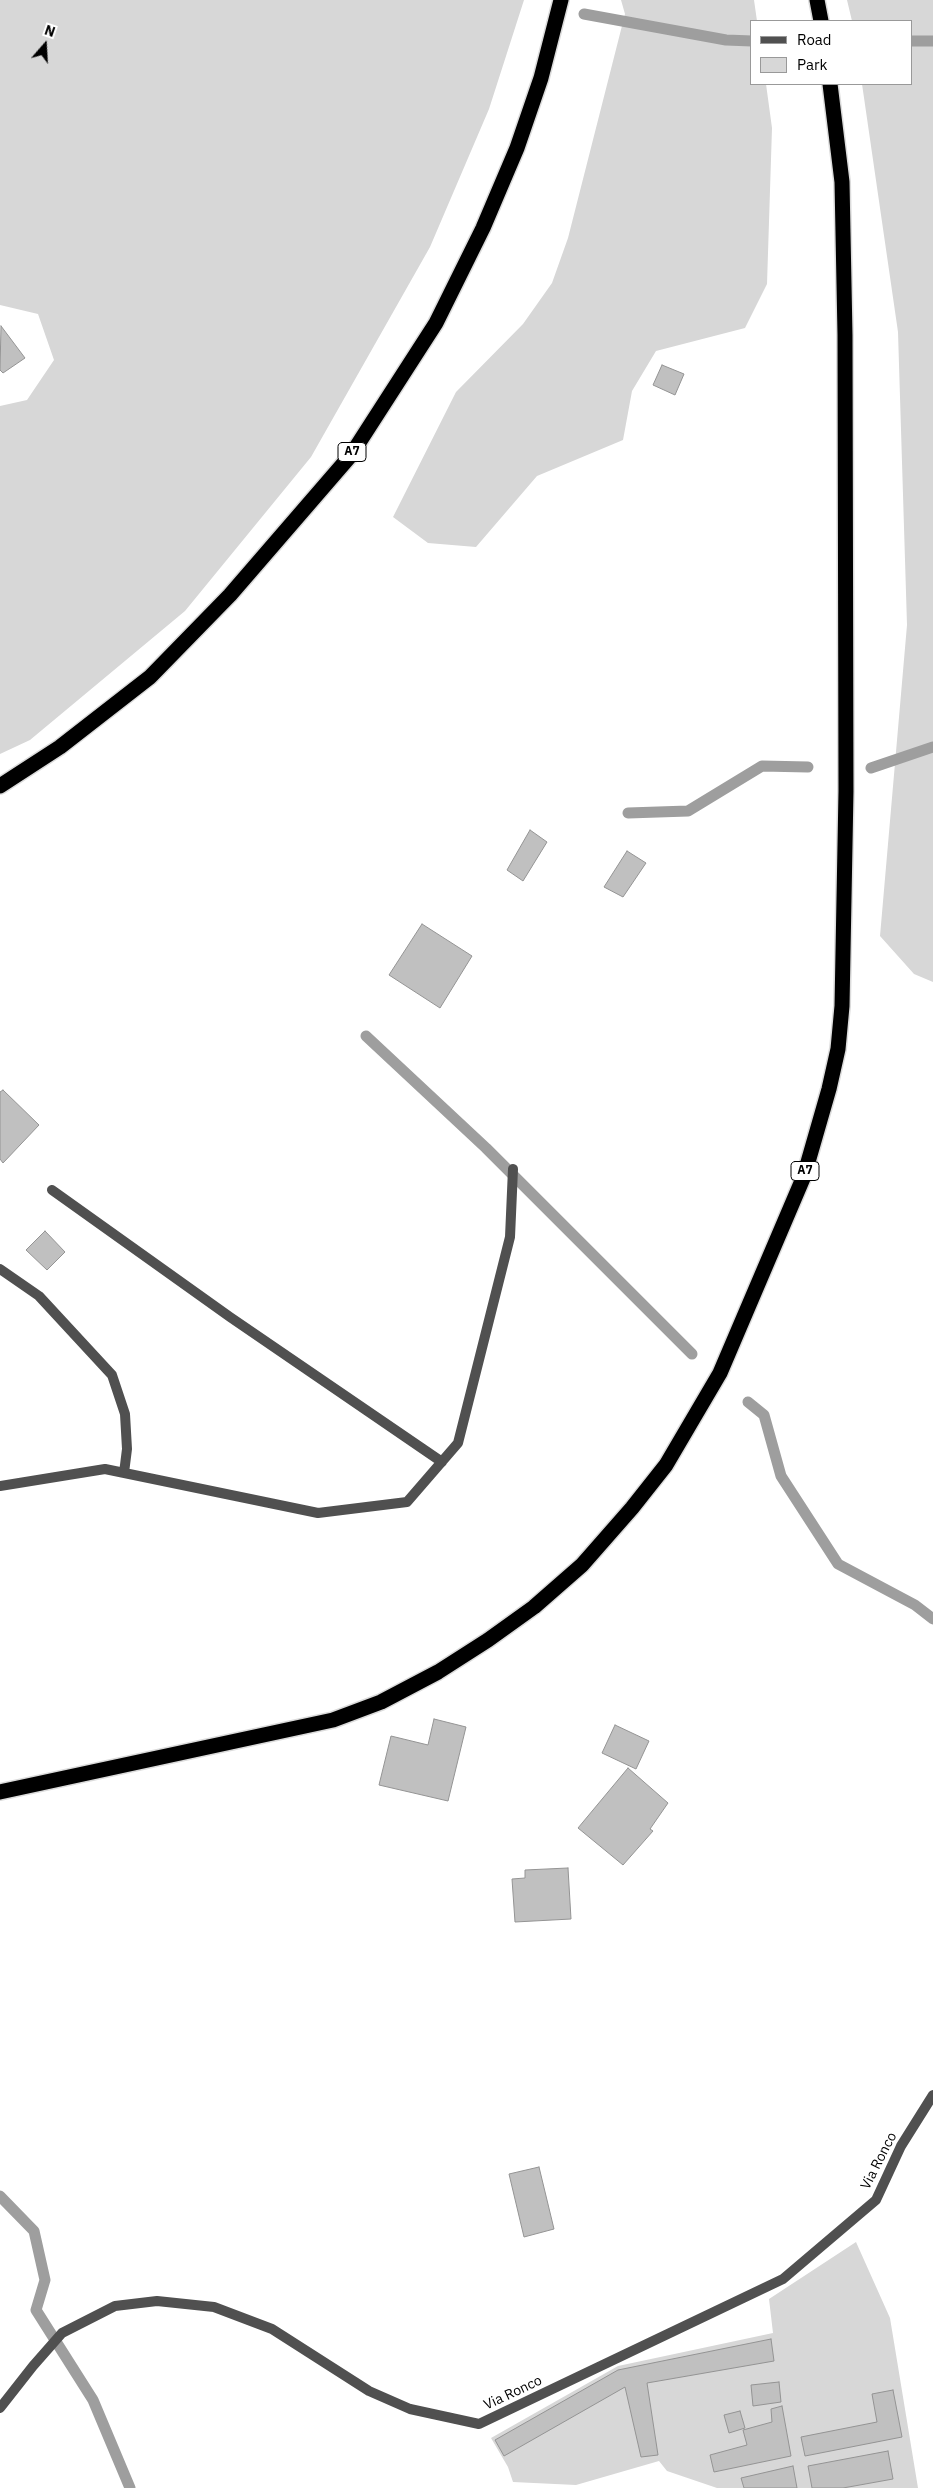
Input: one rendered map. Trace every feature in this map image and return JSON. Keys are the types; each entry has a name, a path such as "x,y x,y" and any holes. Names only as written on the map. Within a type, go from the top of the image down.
{"highway":[{"path":"817,0 821,20"},
{"name":"A7","path":"0,786 60,747 150,677 230,595 351,455 436,323 483,228 517,148 541,78 560,7"},
{"name":"A7","path":"0,1792 333,1720 381,1702 438,1672 488,1640 534,1606 588,1558 632,1508 666,1465 720,1373 804,1176 829,1089 838,1049 842,1006 846,791 845,335 842,182 830,85"}],"street":[{"path":"0,1486 105,1469 318,1513 407,1502 458,1443 507,1246 513,1169"},
{"path":"52,1190 230,1317 442,1462"},
{"path":"0,1269 39,1296 112,1375 125,1414 127,1449 124,1473"},
{"name":"Via Ronco","path":"0,2408 32,2366 62,2333 116,2306 157,2301 214,2307 272,2329 369,2391 410,2409 479,2424 783,2278 876,2200 901,2146 933,2095"}],"green space":[{"path":"0,0 524,0 489,109 430,247 311,457 185,611 30,740 0,754 0,406 27,400 54,360 38,314 0,305"},
{"path":"621,0 754,0 757,20 750,20 750,85 766,85 772,128 767,284 745,328 656,351 632,391 623,440 537,476 476,547 428,543 393,517 456,392 523,324 552,283 568,238 625,14"},
{"path":"847,0 933,0 933,982 914,974 880,936 907,625 898,332 862,85 913,85 913,20 852,20"},
{"path":"856,2242 890,2318 918,2488 717,2488 667,2471 659,2461 576,2485 513,2482 508,2467 491,2438 618,2366 773,2333 769,2299"}],"building":[{"path":"1,326 25,358 3,373 0,370"},
{"path":"662,365 684,374 675,395 653,385"},
{"path":"530,830 547,842 523,881 507,870"},
{"path":"627,851 646,863 623,897 604,887"},
{"path":"422,924 472,956 440,1008 389,975"},
{"path":"3,1090 39,1125 3,1163 0,1159 0,1092"},
{"path":"45,1231 65,1252 47,1270 26,1250"},
{"path":"434,1719 466,1727 448,1801 379,1785 391,1736 428,1745"},
{"path":"615,1725 649,1741 636,1769 602,1753"},
{"path":"628,1768 668,1803 650,1829 653,1831 623,1865 578,1828"},
{"path":"568,1868 571,1919 515,1922 512,1879 525,1878 525,1870"},
{"path":"539,2167 554,2229 524,2237 509,2174"},
{"path":"771,2339 774,2361 647,2383 658,2455 641,2457 625,2387 504,2456 495,2440 618,2370"},
{"path":"779,2382 781,2402 753,2406 751,2385"},
{"path":"893,2390 902,2437 805,2456 801,2437 877,2422 872,2394"},
{"path":"782,2406 791,2456 714,2472 710,2455 747,2445 743,2430 772,2422 771,2409"},
{"path":"740,2411 745,2428 729,2433 724,2415"},
{"path":"888,2451 893,2479 843,2488 812,2488 808,2466"},
{"path":"793,2466 797,2488 744,2488 741,2478"}],"waterway":[{"path":"584,14 726,40 750,41"},
{"path":"913,41 933,41"},
{"path":"871,768 933,747"},
{"path":"628,813 688,811 762,766 808,767"},
{"path":"366,1036 486,1148 692,1354"},
{"path":"748,1402 764,1415 781,1476 838,1564 915,1605 933,1619"},
{"path":"0,2196 34,2231 45,2280 36,2310 93,2400 130,2488"}]}
